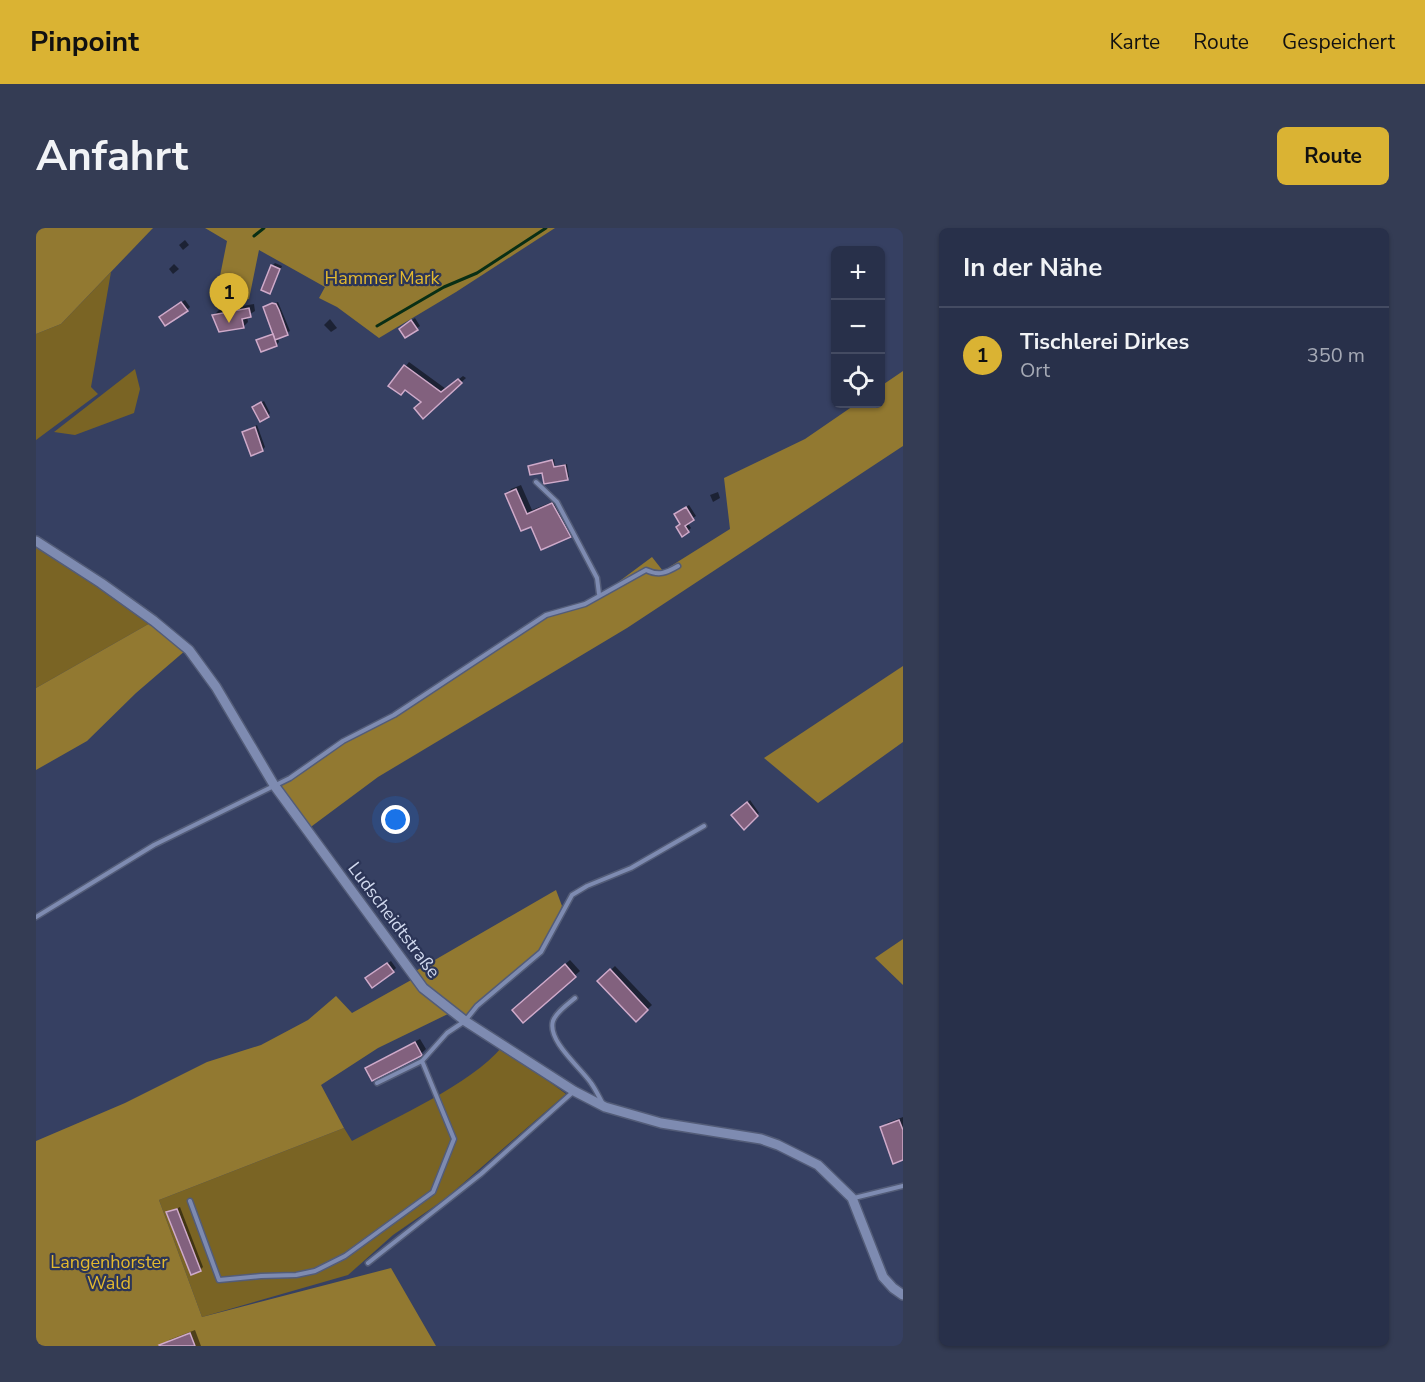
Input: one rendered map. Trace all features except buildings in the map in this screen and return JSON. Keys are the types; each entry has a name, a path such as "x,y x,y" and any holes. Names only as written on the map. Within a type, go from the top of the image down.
{"street":[{"name":"Ludscheidtstraße","path":"36,541 101,583 154,621 189,650 216,687 274,785 423,988 465,1021 574,1091 605,1107 661,1123 746,1136 778,1144 818,1165 852,1198 883,1277 903,1295"}],"lane":[{"path":"536,482 557,502 597,578 599,595"},
{"path":"36,917 154,845 290,778 343,741 412,704 546,615 585,604 646,570 655,574 667,573 678,566"},
{"path":"377,1083 422,1061 447,1033 465,1021 477,1006 541,952 548,943 572,895 587,886 631,868 704,826"},
{"path":"575,998 553,1018 554,1036 566,1055 591,1082 605,1107"},
{"path":"190,1201 219,1280 296,1275 315,1271 345,1256 433,1192 448,1157 454,1139 422,1061"},
{"path":"368,1263 473,1181 574,1091"},
{"path":"852,1198 903,1186"}],"shaded area":[{"path":"111,272 91,387 98,394 36,440 36,334 61,324"},
{"path":"135,369 140,389 134,413 75,435 54,432"},
{"path":"36,545 152,622 36,688"},
{"path":"502,1047 566,1094 445,1199 393,1235 348,1275 202,1317 159,1200 344,1128 352,1141 452,1087 488,1061"}],"green space":[{"path":"36,228 153,228 61,324 36,334"},
{"name":"Hammer Mark","path":"205,228 555,228 456,292 379,338 337,307 319,298 325,287 259,250 249,299 214,306 227,241"},
{"path":"903,371 903,446 627,628 378,777 308,829 278,788 344,742 395,717 547,617 586,606 652,557 663,571 730,529 724,478 805,439 850,408 885,408 885,383"},
{"path":"152,622 186,650 136,693 87,741 36,770 36,688"},
{"path":"903,666 903,742 818,803 764,758"},
{"path":"556,890 562,906 547,942 476,1004 465,1017 436,996 414,972"},
{"path":"903,939 903,985 875,958"},
{"name":"Langenhorster Wald","path":"413,979 450,1013 378,1048 321,1085 344,1128 159,1200 202,1317 391,1268 436,1346 36,1346 36,1141 125,1103 207,1062 261,1045 308,1020 336,996 352,1013"}],"waterway":[{"path":"254,236 264,228"},
{"path":"377,326 444,287 477,273 546,228"}],"place":[{"name":"Tischlerei Dirkes","path":"229,323"}]}
